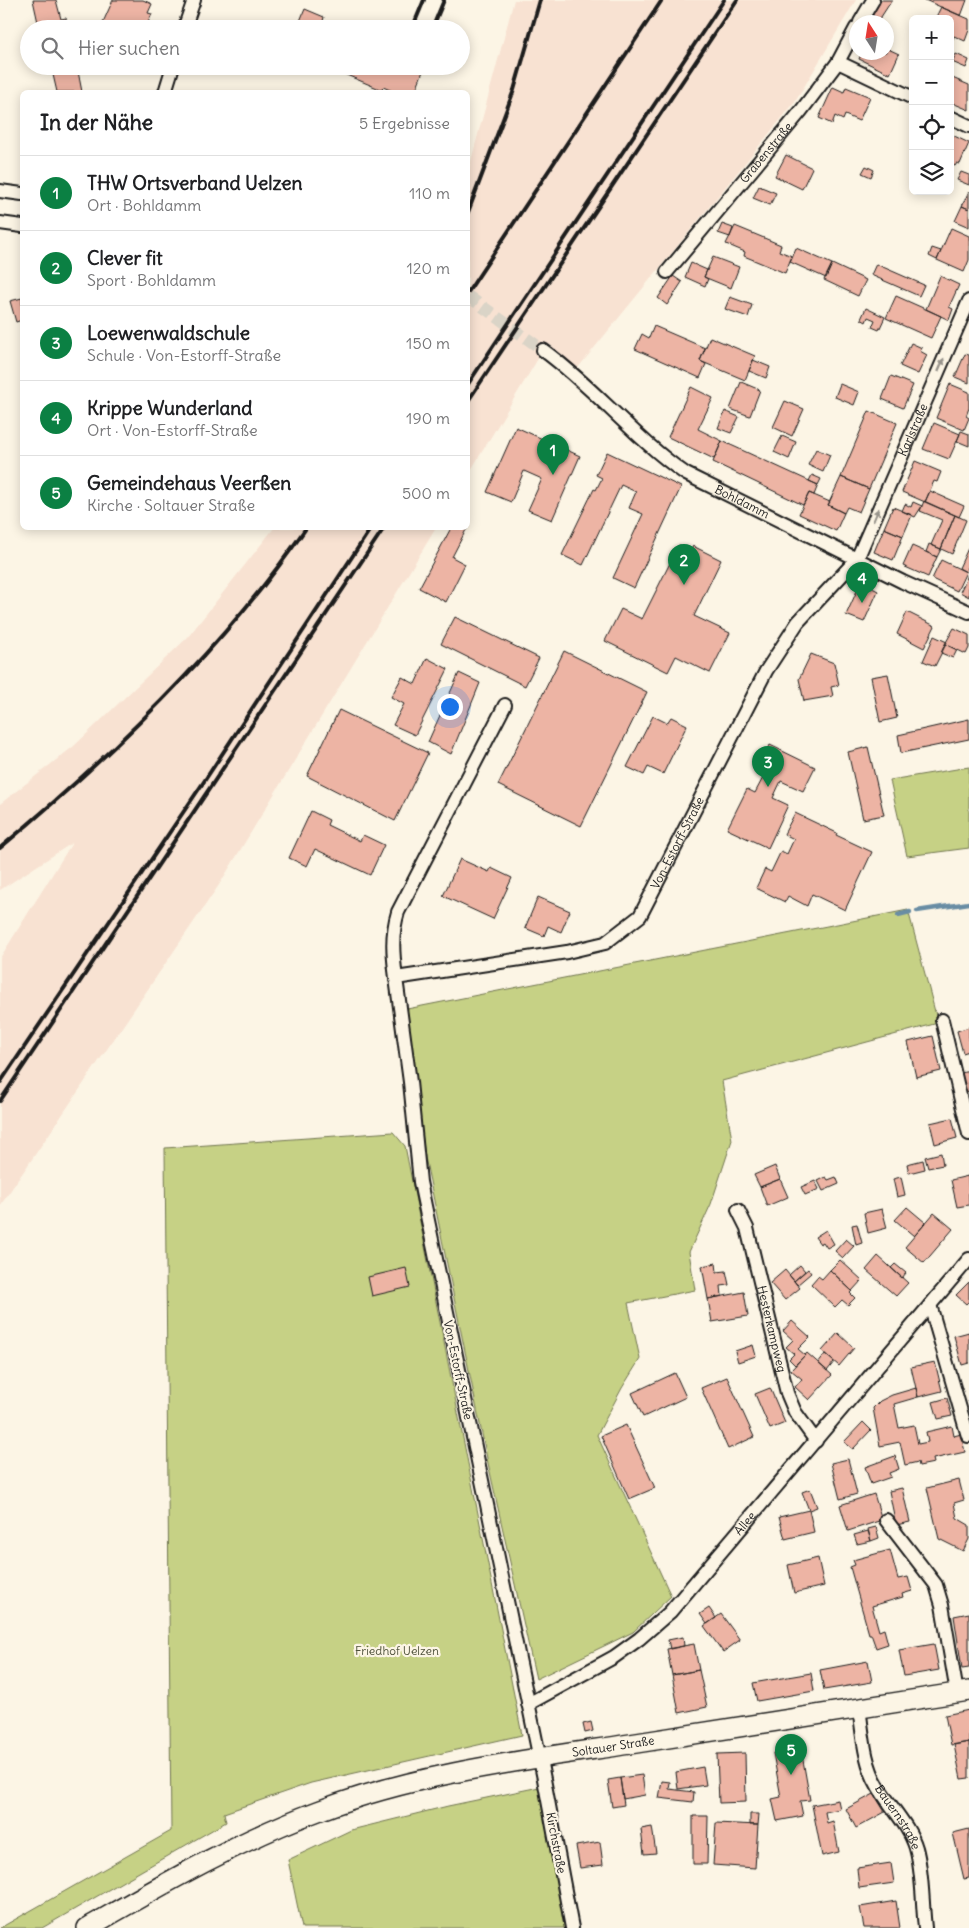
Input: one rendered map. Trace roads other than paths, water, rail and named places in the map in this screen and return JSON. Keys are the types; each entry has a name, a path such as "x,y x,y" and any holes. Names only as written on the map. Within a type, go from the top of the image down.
{"main road":[{"name":"Soltauer Straße","path":"87,1928 183,1873 278,1826 320,1810 404,1785 539,1758 963,1692"}],"street":[{"path":"187,20 194,0"},
{"path":"864,15 873,0"},
{"name":"Grabenstraße","path":"667,272 801,111 838,62 849,41"},
{"path":"838,62 909,96"},
{"path":"166,90 170,75"},
{"path":"954,118 969,126"},
{"path":"0,191 20,194"},
{"path":"0,223 20,226"},
{"name":"Karlstraße","path":"857,559 969,301"},
{"name":"Bohldamm","path":"543,350 566,367 667,461 686,474 969,612"},
{"name":"Von-Estorff-Straße","path":"396,978 567,952 596,945 605,942 640,916 762,679 782,645 798,622 857,559"},
{"name":"Von-Estorff-Straße","path":"505,705 398,912 393,928 392,947 410,1082 420,1182 539,1758"},
{"path":"942,1020 969,1134"},
{"name":"Hesterkampweg","path":"738,1210 747,1228 787,1393 796,1412 816,1441"},
{"name":"Allee","path":"528,1704 614,1657 639,1639 670,1612 969,1259"},
{"path":"930,1305 968,1436"},
{"name":"Soltauer Straße","path":"886,1520 936,1586 963,1692"},
{"name":"Bauernstraße","path":"859,1708 867,1760 877,1785 908,1830 915,1847 919,1864 924,1928"},
{"name":"Kirchstraße","path":"539,1758 572,1928"}],"waterway":[{"path":"917,911 969,903"},
{"path":"898,915 910,912"}],"tunnel":[{"path":"470,297 543,350"}],"railway":[{"path":"416,20 424,0"},
{"path":"436,20 444,0"},
{"path":"470,207 514,90 540,0"},
{"path":"470,289 662,0"},
{"path":"470,381 724,0"},
{"path":"470,398 737,0"},
{"path":"0,848 84,776 164,698 239,616 305,530"},
{"path":"0,1083 203,783 370,530"},
{"path":"0,1101 383,530"}],"place":[{"name":"THW Ortsverband Uelzen","path":"553,475"},
{"name":"Clever fit","path":"684,585"},
{"name":"Krippe Wunderland","path":"862,603"},
{"name":"Loewenwaldschule","path":"768,787"},
{"name":"Gemeindehaus Veerßen","path":"791,1775"}],"park label":[{"name":"Friedhof Uelzen","path":"397,1651"}]}
